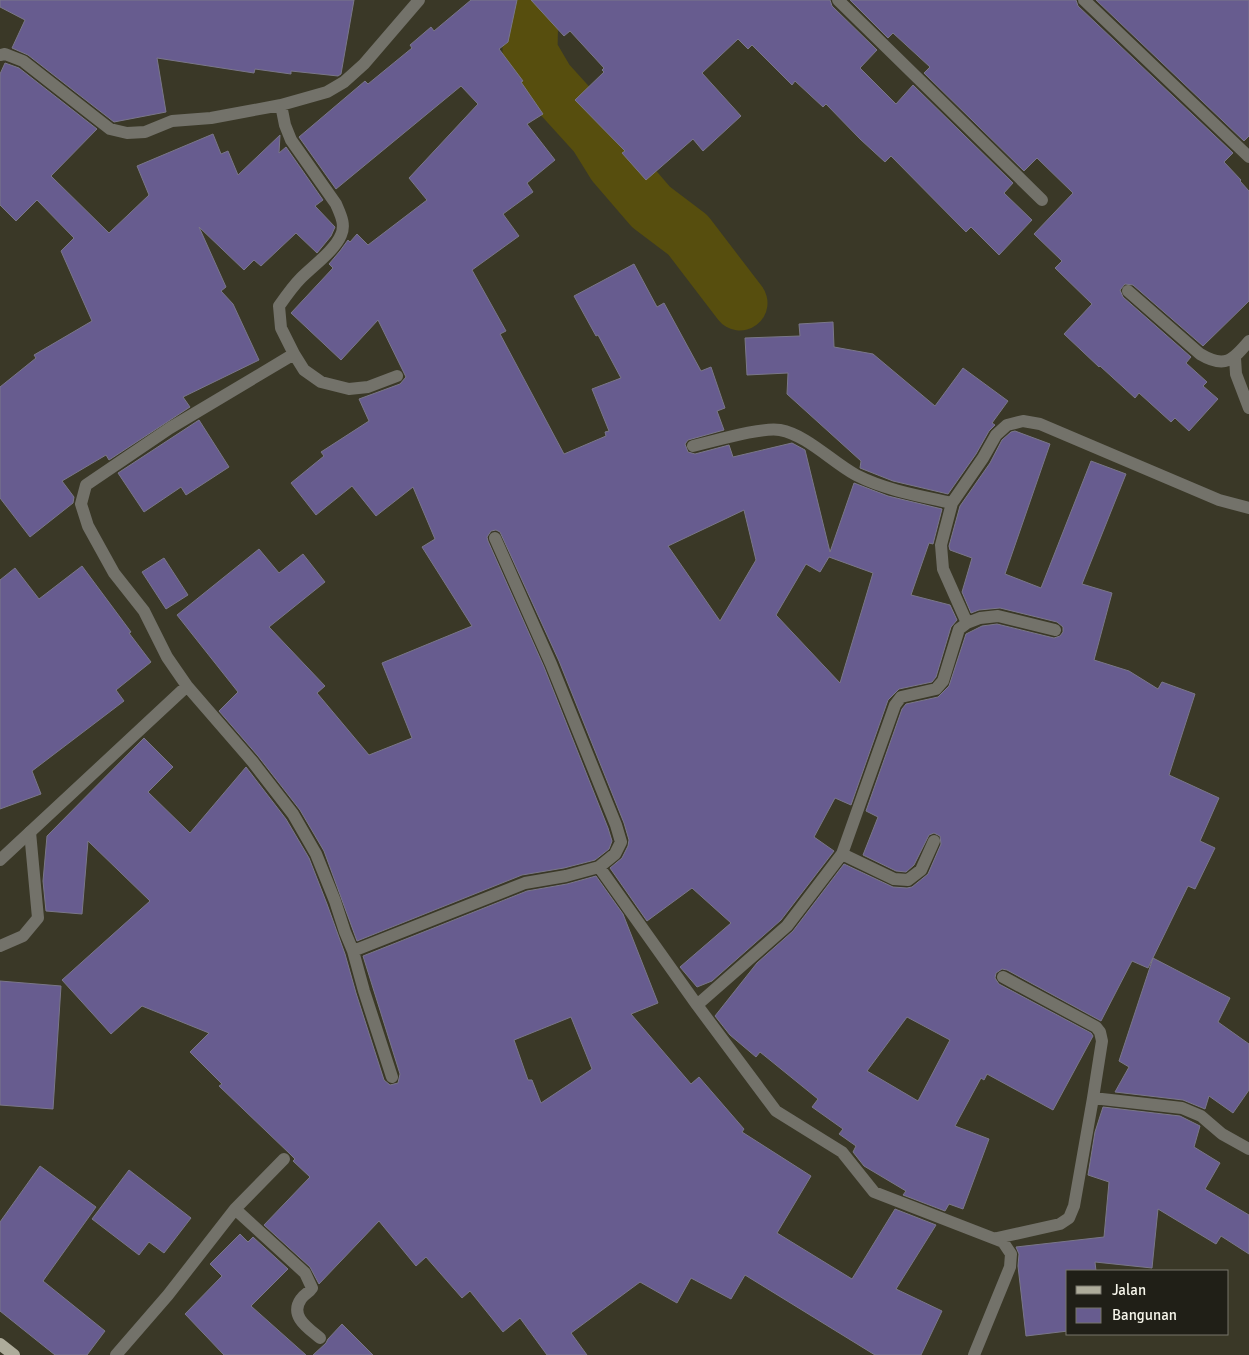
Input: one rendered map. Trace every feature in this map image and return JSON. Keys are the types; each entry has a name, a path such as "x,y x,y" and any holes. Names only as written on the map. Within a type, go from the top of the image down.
{"main road":[{"path":"0,1344 14,1355"}],"street":[{"path":"0,55 5,54 23,61 110,129 127,133 145,132 172,121 211,118 281,105 327,92 353,75 364,64 419,0"},
{"path":"838,0 1042,200"},
{"path":"1084,0 1249,157"},
{"path":"281,105 285,125 291,140 336,204 343,225 342,233 337,242 299,280 279,306 281,328 304,370 321,382 349,389 368,387 397,376"},
{"path":"1128,291 1208,359 1226,362 1234,358 1249,341"},
{"path":"294,354 170,428 86,485 82,504 88,526 114,573 144,611 167,657 187,686 252,760 293,814 316,854 354,951 364,991 392,1077"},
{"path":"1234,358 1236,374 1249,408"},
{"path":"967,623 943,569 941,545 952,503 983,458 996,435 1007,425 1022,421 1040,424 1219,500 1249,508"},
{"path":"693,446 766,430 780,430 798,437 857,475 891,488 952,503"},
{"path":"354,951 525,883 566,876 598,867 615,854 621,842 616,825 551,664 495,538"},
{"path":"697,1005 787,926 842,854 895,705 901,697 936,689 942,681 959,629 967,623 980,618 998,616 1054,630"},
{"path":"0,860 187,686"},
{"path":"0,946 23,936 38,918 30,832"},
{"path":"842,854 894,879 908,880 921,870 934,841"},
{"path":"598,867 776,1111 842,1152 874,1192 1004,1242 1011,1254 1011,1261 974,1355"},
{"path":"997,1238 1060,1224 1069,1218 1074,1206 1102,1042 1100,1032 1096,1027 1003,977"},
{"path":"1093,1098 1182,1108 1201,1116 1222,1134 1249,1149"},
{"path":"116,1355 168,1295 236,1209 284,1159"},
{"path":"236,1209 305,1273 312,1288 310,1292 301,1298 296,1309 297,1316 302,1323 320,1338"}],"building":[{"path":"0,0 354,0 341,74 338,76 291,71 291,74 255,69 254,73 157,58 166,112 114,122 28,55 12,48 25,20 0,7"},
{"path":"471,0 517,0 508,42 499,49 523,81 521,82 543,114 527,124 555,160 527,183 533,192 503,214 519,236 472,270 506,331 500,334 564,454 606,436 605,432 609,431 592,389 621,378 574,296 634,264 657,307 664,303 701,371 711,367 725,408 717,411 724,430 688,440 685,444 688,452 695,454 729,445 733,457 792,443 805,450 830,552 854,483 888,496 942,509 933,544 929,543 911,595 950,605 957,620 951,627 936,677 932,682 899,689 888,700 851,805 835,798 814,837 834,851 781,920 712,981 697,987 680,967 731,923 692,888 647,921 610,868 622,858 628,846 629,840 624,823 559,661 500,532 496,530 491,531 487,537 488,541 544,667 612,841 609,849 595,860 564,868 522,875 357,941 324,851 300,810 258,756 219,711 238,692 177,615 259,549 279,573 303,554 325,582 269,627 325,686 317,693 369,755 412,738 382,663 472,626 422,547 435,539 413,487 376,516 352,486 316,515 291,483 324,456 321,452 369,421 359,399 400,384 406,377 378,320 341,360 291,313 333,268 329,264 348,240 350,242 357,234 368,245 427,200 409,178 478,104 461,86 336,189 299,137 365,81 368,84 412,48 410,45 431,27 434,31","holes":["744,510 756,560 720,621 668,546","829,557 873,573 840,683 776,615 806,564 820,572"]},
{"path":"531,0 830,0 832,6 877,50 860,68 896,104 913,85 1013,183 1004,193 1032,220 999,255 971,227 966,232 891,156 885,162 826,104 823,107 795,81 792,85 752,45 748,49 738,39 702,73 741,116 703,151 693,139 646,180 622,153 625,151 575,100 604,72 602,70 604,68 570,31 564,36"},
{"path":"850,0 1076,0 1078,6 1233,153 1224,162 1249,191 1249,301 1203,346 1133,285 1125,284 1120,290 1123,297 1191,357 1186,363 1207,382 1203,386 1218,399 1189,431 1175,418 1171,422 1139,393 1135,398 1064,334 1092,304 1055,268 1062,261 1034,234 1073,193 1037,158 1024,171 924,73 930,67 893,33 888,38"},
{"path":"1096,0 1249,0 1249,136 1244,141"},
{"path":"5,63 19,68 97,129 51,176 109,233 149,195 137,166 213,134 221,154 228,151 238,175 280,135 279,153 286,147 323,200 315,206 335,227 331,236 317,253 296,233 261,266 254,260 244,270 199,227 226,287 221,291 233,304 259,360 183,397 190,407 109,460 106,455 62,481 74,497 73,503 30,537 0,498 0,387 36,358 34,355 92,321 61,251 74,238 37,200 16,221 0,205 0,74"},
{"path":"833,322 834,347 873,354 935,406 963,368 1008,401 992,423 995,425 989,431 976,454 948,494 893,481 860,468 861,461 787,394 788,373 747,375 745,338 800,336 799,324"},
{"path":"199,420 229,467 186,495 181,487 144,512 118,473"},
{"path":"1015,431 1050,444 1005,574 1041,588 1091,461 1126,474 1082,584 1112,593 1094,660 1129,671 1158,689 1162,682 1195,694 1169,775 1219,798 1200,841 1215,848 1195,889 1188,886 1148,968 1132,961 1101,1021 1007,970 1002,969 996,973 995,978 999,984 1091,1033 1093,1036 1053,1110 987,1074 984,1080 981,1078 955,1126 989,1139 963,1209 949,1204 945,1211 903,1195 906,1191 864,1166 853,1152 856,1146 839,1134 843,1129 812,1107 818,1099 760,1052 756,1057 730,1035 715,1016 757,963 793,931 844,864 893,887 912,887 928,874 941,844 940,836 934,833 929,835 914,865 906,872 896,871 863,855 878,817 866,811 902,709 906,704 938,697 949,686 966,634 982,626 997,624 1054,638 1060,636 1063,632 1063,627 1057,622 1000,608 979,610 971,613 962,592 972,558 950,550 949,546 960,506 990,463 1002,440","holes":["907,1017 950,1040 918,1101 867,1071"]},
{"path":"164,558 188,595 166,609 142,572"},
{"path":"82,566 151,662 116,690 124,701 32,771 41,794 0,809 0,580 15,568 39,599"},
{"path":"144,738 173,767 148,792 190,833 246,767 286,819 309,858 345,954 384,1080 390,1085 398,1083 400,1074 363,956 527,891 567,884 596,876 623,914 658,1003 631,1014 691,1084 699,1077 744,1129 742,1132 811,1176 777,1233 852,1279 895,1209 936,1225 896,1289 942,1311 921,1355 875,1355 745,1275 731,1299 691,1278 677,1303 640,1282 571,1333 587,1355 547,1355 520,1318 503,1332 470,1291 462,1298 426,1257 416,1266 379,1221 319,1284 310,1267 264,1225 310,1177 293,1161 295,1159 219,1086 222,1084 190,1052 209,1033 142,1006 111,1034 62,980 150,901 88,841 82,914 46,911 43,881 47,836","holes":["571,1017 592,1069 541,1103 532,1080 528,1080 514,1040"]},
{"path":"1153,958 1230,998 1218,1022 1249,1044 1249,1090 1233,1113 1209,1096 1205,1109 1183,1100 1115,1092 1129,1067 1119,1061"},
{"path":"0,981 61,986 53,1109 0,1105"},
{"path":"1103,1107 1180,1116 1200,1126 1194,1147 1220,1163 1205,1189 1249,1215 1249,1254 1221,1236 1216,1244 1158,1209 1152,1268 1095,1262 1096,1270 1066,1270 1066,1331 1026,1336 1018,1266 1019,1254 1016,1247 1104,1237 1109,1182 1088,1175 1095,1132"},
{"path":"40,1166 96,1207 43,1281 105,1331 87,1355 55,1355 0,1311 0,1222"},
{"path":"129,1170 191,1218 164,1253 149,1242 139,1255 92,1219"},
{"path":"240,1234 248,1242 253,1237 288,1269 251,1306 306,1355 224,1355 185,1314 222,1276 210,1264"},
{"path":"342,1324 373,1355 313,1355"}],"waterway":[{"path":"531,0 530,52 547,81 596,135 614,164 651,207 688,235 740,303"}]}
